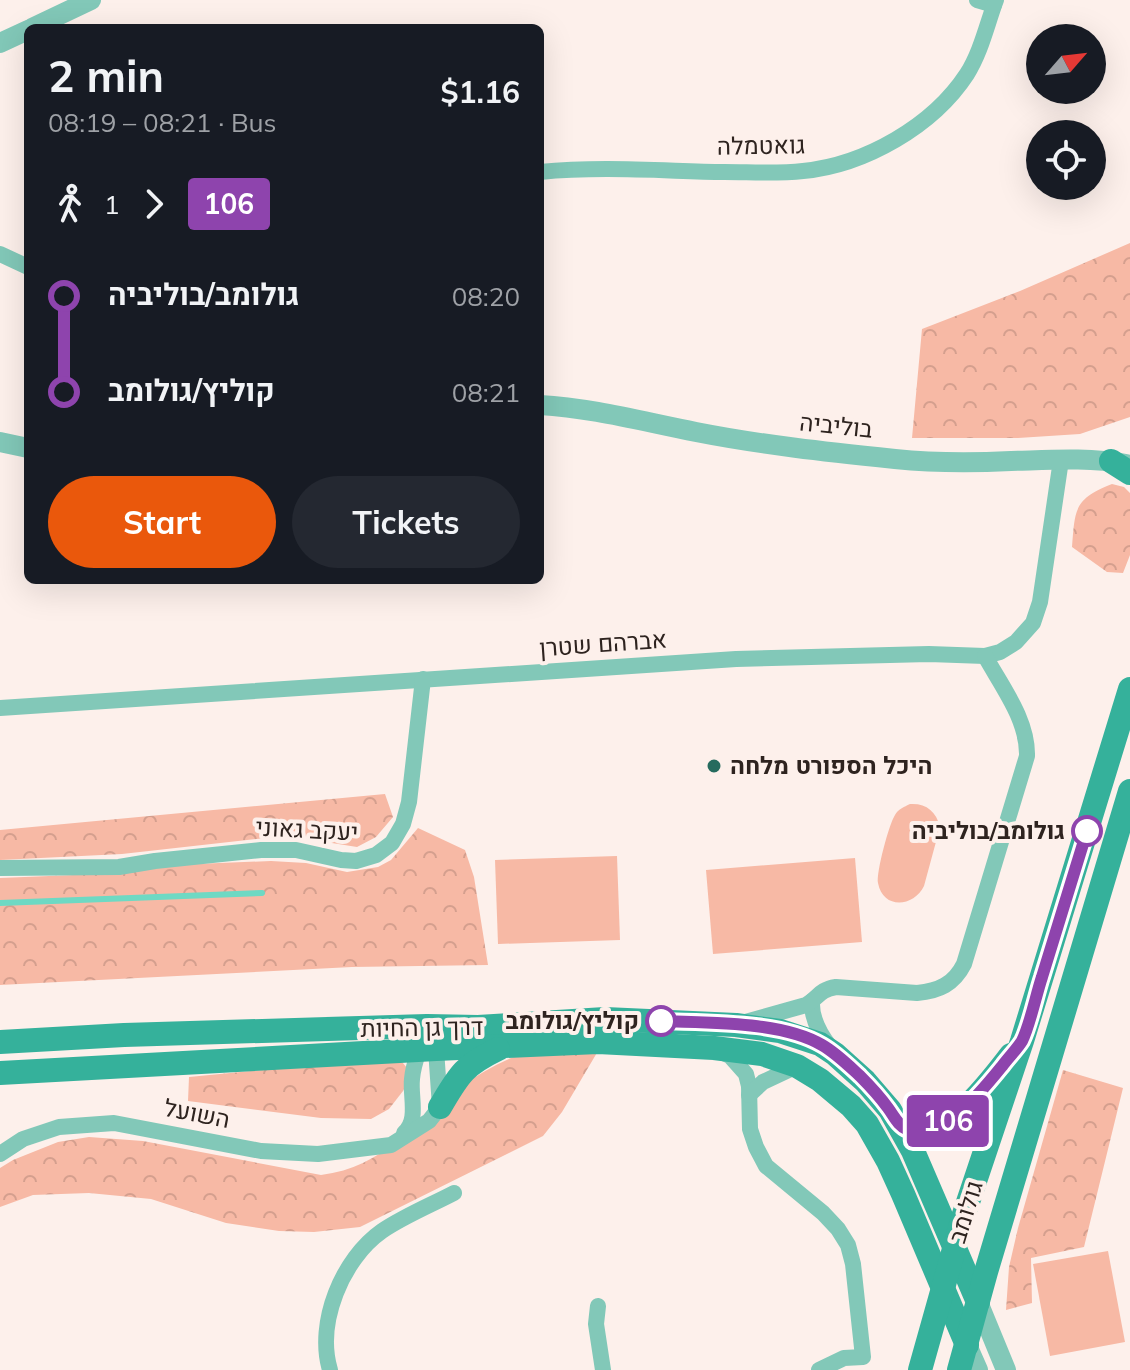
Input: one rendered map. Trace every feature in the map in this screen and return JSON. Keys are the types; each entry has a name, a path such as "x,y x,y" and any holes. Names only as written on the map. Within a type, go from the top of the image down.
{"main road":[{"name":"גולומב","path":"920,1370 963,1217 1022,1041 1130,689"},
{"name":"גולומב","path":"959,1370 1130,791"},
{"name":"דרך גן החיות","path":"0,1073 428,1042 478,1027 605,1019 736,1025 780,1031 820,1044 835,1054 865,1081 890,1110 913,1151 978,1302"},
{"name":"דרך גן החיות","path":"0,1042 124,1035 428,1042 502,1047 598,1042 714,1048 762,1054 797,1066 836,1092 867,1124 888,1161 967,1345"},
{"path":"899,1124 913,1132 923,1132 949,1120 975,1099 1022,1041"},
{"path":"440,1107 461,1072 478,1058 502,1047"}],"street":[{"path":"41,24 91,0"},
{"path":"977,0 995,3"},
{"name":"גואטמלה","path":"544,172 612,169 803,172 853,159 883,147 914,128 952,94 977,53 995,3"},
{"path":"0,43 24,32"},
{"path":"0,254 24,265"},
{"name":"בוליביה","path":"544,405 593,411 766,444 856,455 938,463 1061,460 1125,463"},
{"path":"0,442 24,447"},
{"name":"אברהם שטרן","path":"0,708 736,659 929,654 985,656 1000,652 1016,642 1033,623 1040,602 1061,460"},
{"path":"736,1025 806,1005 821,992 836,987 930,992 958,975 964,964 1027,756 1028,742 1022,723 985,656"},
{"name":"יעקב גאוני","path":"0,868 119,867 261,850 296,850 356,861 376,855 392,843 406,813 423,679"},
{"path":"812,1001 814,1020 835,1054"},
{"path":"428,1042 440,1107"},
{"path":"391,1145 411,1127 414,1064 428,1042"},
{"path":"714,1048 730,1056 746,1074 750,1129 766,1166 823,1213 848,1245 853,1264 863,1357 844,1358 819,1370"},
{"path":"749,1095 763,1082 797,1066"},
{"name":"השועל","path":"0,1154 23,1139 59,1127 114,1123 261,1151 318,1154 391,1145 429,1121 440,1107"},
{"path":"330,1370 325,1336 332,1303 362,1248 383,1231 454,1193"},
{"path":"978,1302 1006,1370"},
{"path":"598,1306 596,1324 603,1370"},
{"path":"967,1345 978,1370"}],"green space":[{"path":"1130,243 1130,417 1080,434 1018,438 912,438 922,329"},
{"path":"1112,484 1124,487 1130,493 1130,555 1123,573 1107,572 1072,547 1079,507 1090,495"},
{"path":"385,794 393,817 376,837 357,847 294,837 266,838 122,854 0,860 0,830"},
{"path":"910,804 930,809 940,827 924,886 913,898 892,901 881,892 878,878 892,820 898,811"},
{"path":"418,828 465,850 474,877 488,965 352,967 0,985 0,878 271,861 306,863 347,872 378,867 391,860"},
{"path":"617,856 620,940 498,944 495,860"},
{"path":"855,858 862,942 713,954 706,870"},
{"path":"531,1050 598,1051 562,1112 543,1136 360,1227 314,1232 279,1231 226,1223 151,1199 89,1193 33,1195 0,1207 0,1168 58,1142 89,1137 143,1141 321,1175 343,1170 363,1163 396,1142 468,1081"},
{"path":"398,1057 410,1076 389,1109 371,1119 321,1118 188,1101 189,1077"},
{"path":"1063,1070 1123,1088 1084,1247 1031,1258 1032,1303 1006,1310 1009,1267 1018,1228"},
{"path":"1108,1251 1125,1342 1050,1356 1033,1264"}],"waterway":[{"path":"0,903 262,893"}],"bus line":[{"name":"106","path":"661,1021 736,1025 802,1037 835,1054 865,1081 906,1129 923,1132 939,1126 975,1099 1022,1041 1087,831"}],"place":[{"name":"היכל הספורט מלחה","path":"714,766"},
{"name":"גולומב/בוליביה","path":"1087,831"},
{"name":"קוליץ/גולומב","path":"661,1021"}]}
